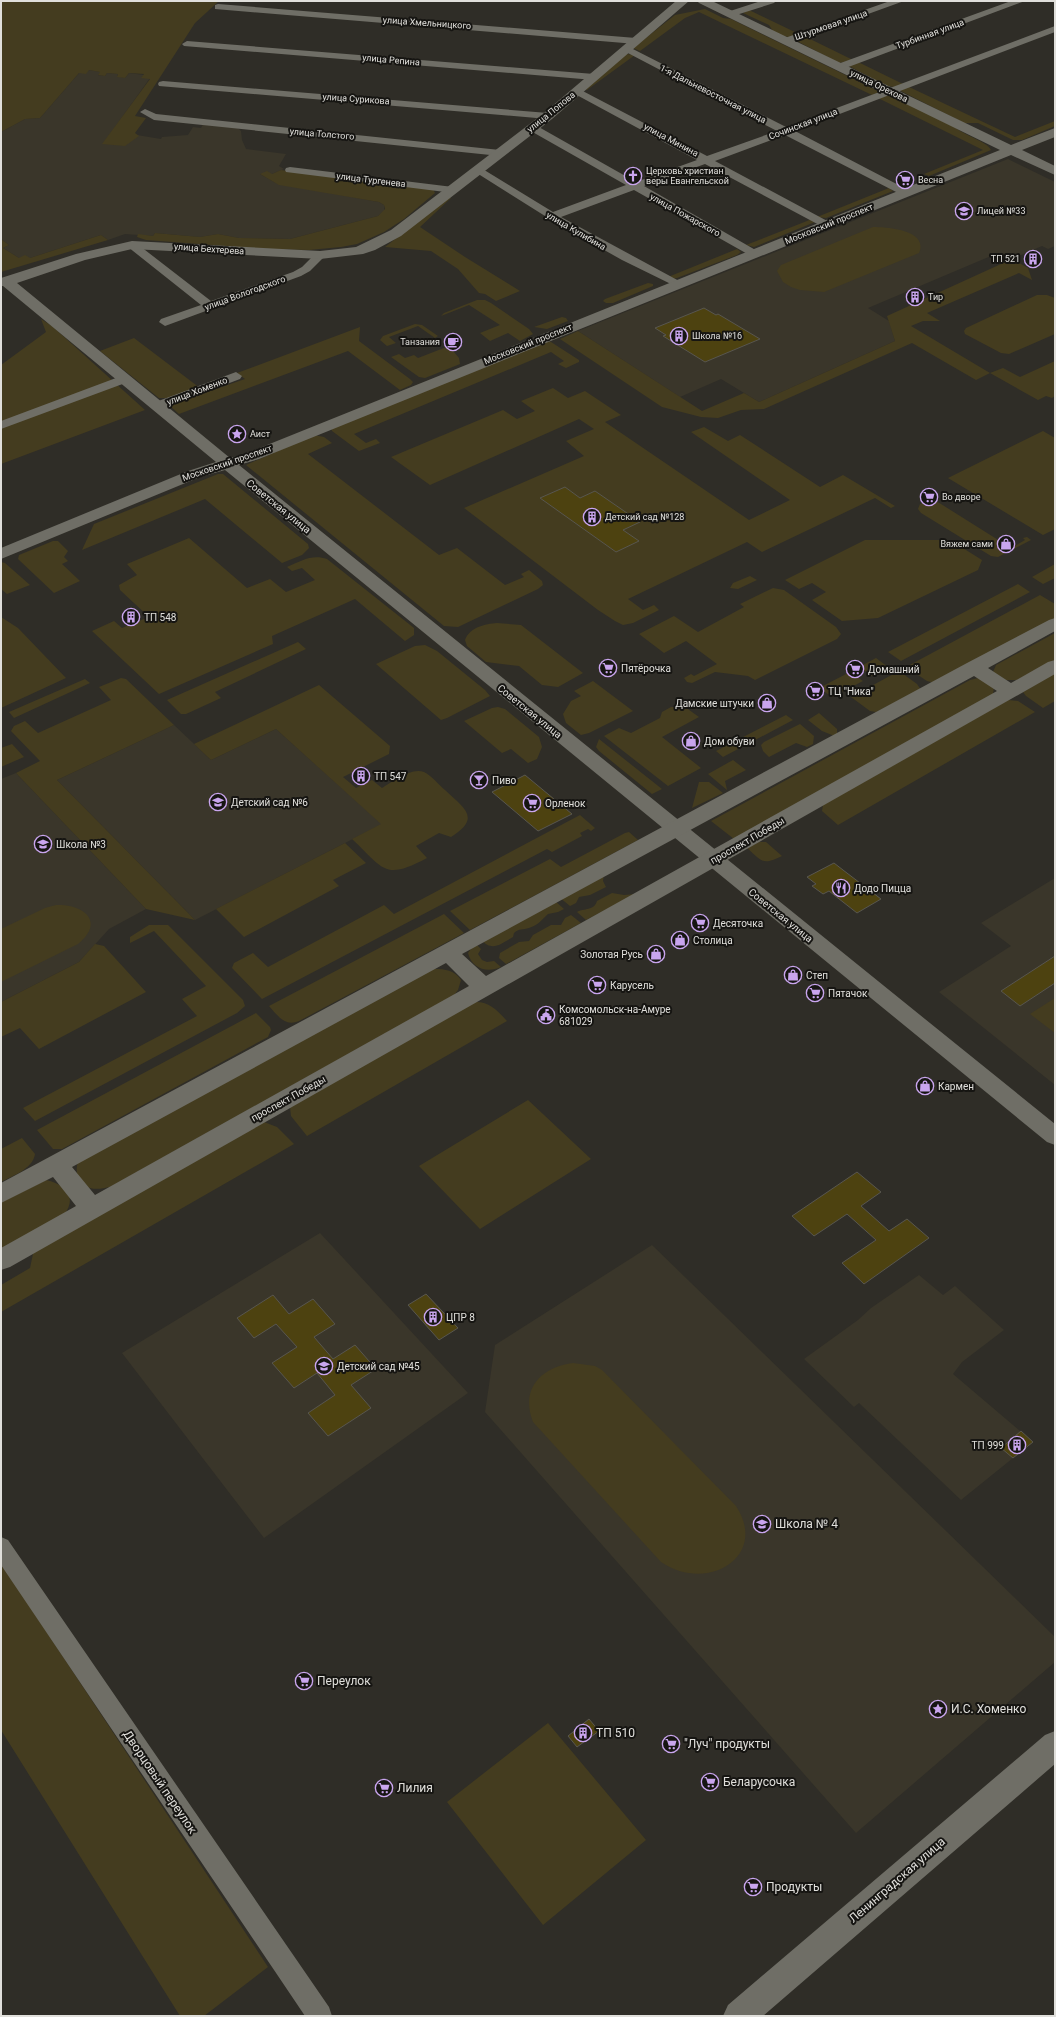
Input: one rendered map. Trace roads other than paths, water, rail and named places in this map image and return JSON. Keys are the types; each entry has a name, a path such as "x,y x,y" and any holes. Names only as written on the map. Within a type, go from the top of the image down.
{"main road":[{"path":"1,1194 675,828 1055,624"},
{"name":"проспект Победы","path":"1,1260 1055,666"},
{"path":"974,667 1010,691"},
{"path":"447,952 484,988"},
{"path":"56,1164 92,1208"},
{"name":"Ленинградская улица","path":"740,2016 1055,1745"}],"street":[{"name":"улица Попова","path":"415,219 548,116 683,1"},
{"name":"улица Орехова","path":"703,1 1055,171"},
{"path":"730,14 771,1"},
{"name":"Штурмовая улица","path":"785,41 899,1"},
{"name":"Турбинная улица","path":"839,67 1020,1"},
{"name":"улица Хмельницкого","path":"218,7 632,45"},
{"name":"Сочинская улица","path":"550,216 786,131 1055,29"},
{"name":"улица Репина","path":"187,44 594,77"},
{"name":"1-я Дальневосточная улица","path":"632,45 786,131 906,193"},
{"name":"улица Сурикова","path":"163,84 548,116"},
{"name":"улица Минина","path":"577,91 707,159 827,225"},
{"name":"улица Толстого","path":"145,112 154,117 500,153"},
{"name":"улица Пожарского","path":"533,128 755,254"},
{"name":"Московский проспект","path":"1,554 194,474 253,456 1055,132"},
{"name":"улица Тургенева","path":"290,170 453,190"},
{"name":"улица Кулибина","path":"478,170 550,216 622,257 678,284"},
{"name":"улица Бехтерева","path":"3,283 81,257 132,245 320,256 358,251 370,247 396,233 415,219"},
{"path":"132,245 210,306"},
{"name":"улица Вологодского","path":"165,322 298,274 320,256"},
{"name":"Советская улица","path":"3,283 124,379 713,860 1055,1136"},
{"name":"улица Хоменко","path":"157,406 236,376"},
{"path":"1,425 124,379"},
{"name":"Дворцовый переулок","path":"1,1547 320,2016"}],"place":[{"name":"Церковь христиан веры Евангельской","path":"633,176"},
{"name":"Весна","path":"905,180"},
{"name":"Лицей №33","path":"964,211"},
{"name":"ТП 521","path":"1033,259"},
{"name":"Тир","path":"915,297"},
{"name":"Школа №16","path":"679,336"},
{"name":"Танзания","path":"453,342"},
{"name":"Аист","path":"237,434"},
{"name":"Во дворе","path":"929,497"},
{"name":"Детский сад №128","path":"592,517"},
{"name":"Вяжем сами","path":"1006,544"},
{"name":"ТП 548","path":"131,617"},
{"name":"Пятёрочка","path":"608,668"},
{"name":"Домашний","path":"855,669"},
{"name":"ТЦ \"Ника\"","path":"815,691"},
{"name":"Дамские штучки","path":"767,703"},
{"name":"Дом обуви","path":"691,741"},
{"name":"ТП 547","path":"361,776"},
{"name":"Пиво","path":"479,780"},
{"name":"Детский сад №6","path":"218,802"},
{"name":"Орленок","path":"532,803"},
{"name":"Школа №3","path":"43,844"},
{"name":"Додо Пицца","path":"841,888"},
{"name":"Десяточка","path":"700,923"},
{"name":"Столица","path":"680,940"},
{"name":"Золотая Русь","path":"656,954"},
{"name":"Степ","path":"793,975"},
{"name":"Карусель","path":"597,985"},
{"name":"Пятачок","path":"815,993"},
{"name":"Комсомольск-на-Амуре 681029","path":"546,1015"},
{"name":"Кармен","path":"925,1086"},
{"name":"ЦПР 8","path":"433,1317"},
{"name":"Детский сад №45","path":"324,1366"},
{"name":"ТП 999","path":"1017,1445"},
{"name":"Школа № 4","path":"762,1524"},
{"name":"Переулок","path":"304,1681"},
{"name":"И.С. Хоменко","path":"938,1709"},
{"name":"ТП 510","path":"583,1733"},
{"name":"\"Луч\" продукты","path":"671,1744"},
{"name":"Беларусочка","path":"710,1782"},
{"name":"Лилия","path":"384,1788"},
{"name":"Продукты","path":"753,1887"}]}
